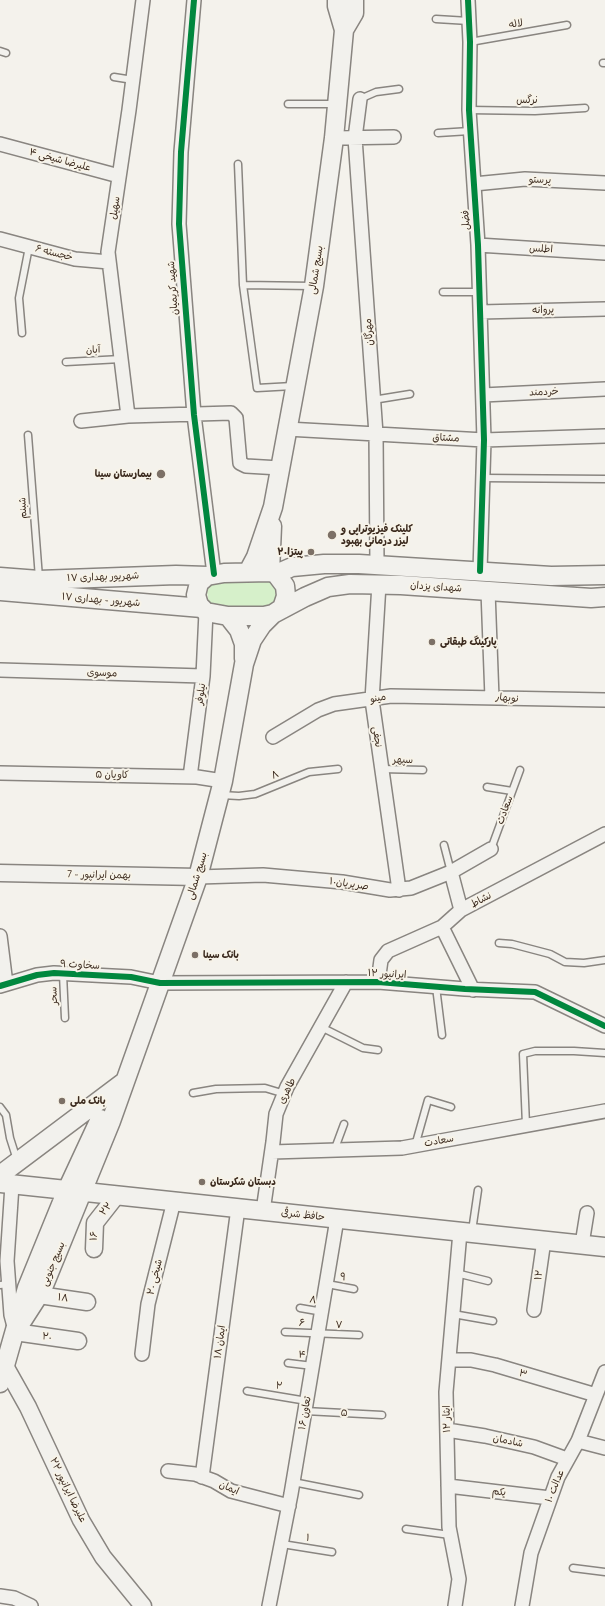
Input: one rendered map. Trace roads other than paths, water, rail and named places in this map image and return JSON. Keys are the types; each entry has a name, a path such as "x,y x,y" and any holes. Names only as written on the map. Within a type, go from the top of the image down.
{"main road":[{"name":"بسیج شمالی","path":"248,572 256,557 272,507 314,286 334,138 344,30 337,6 337,0"},
{"name":"بسیج شمالی","path":"344,30 354,13 354,0"},
{"name":"بسیج شمالی","path":"272,507 273,573"},
{"name":"شهدای یزدان","path":"248,572 273,573 310,565 377,565 551,576 598,575"},
{"name":"۱۷ شهریور بهداری","path":"0,577 39,580 210,575 248,572"},
{"path":"273,573 285,586 286,596 282,608 273,614"},
{"path":"172,606 184,598 186,592 186,586 176,575"},
{"path":"204,610 199,605 196,595 199,583 210,575"},
{"path":"598,575 586,579 584,586 586,593 598,598"},
{"path":"546,595 554,590 555,583 551,576"},
{"name":"شهدای یزدان","path":"273,614 305,596 328,587 350,584 379,584 598,598"},
{"name":"۱۷ شهریور - بهداری","path":"0,591 172,606 204,610 228,616 264,616 273,614"},
{"name":"بسیج شمالی","path":"75,1191 100,1120 124,1082 198,877 221,788 244,664 252,640 262,625 273,614"},
{"name":"بسیج شمالی","path":"228,616 239,630 244,644 244,664"},
{"path":"4,1181 18,1161 124,1082"},
{"name":"حافظ شرقی","path":"4,1181 75,1191 605,1247"},
{"name":"بسیج جنوبی","path":"15,1332 39,1295 71,1221 75,1191"},
{"name":"بسیج جنوبی","path":"2,1375 27,1288 75,1191"}],"street":[{"name":"سهیل","path":"128,416 108,252 143,0"},
{"name":"شهید کریمیان","path":"194,0 181,152 179,224 194,415 210,575"},
{"name":"فضل","path":"468,0 470,42 469,110 478,245 484,440 480,571"},
{"name":"مهرگان","path":"360,99 355,138 376,434 377,565"},
{"path":"334,138 394,137"},
{"name":"علیرضا شیخی ۴","path":"0,144 119,176"},
{"name":"پرستو","path":"474,184 525,179 605,183"},
{"name":"خجسته ۶","path":"0,239 75,259 109,262"},
{"name":"اطلس","path":"478,245 605,252"},
{"name":"پروانه","path":"480,312 605,308"},
{"name":"خردمند","path":"483,395 605,389"},
{"path":"81,421 128,416 231,413 236,418 240,463 246,466 280,468"},
{"name":"مشتاق","path":"287,429 484,440 605,436"},
{"name":"نجفی","path":"379,584 372,700 399,890"},
{"name":"نوبهار","path":"488,591 492,698 605,700"},
{"name":"نیلوفر","path":"190,777 203,676 204,610"},
{"name":"موسوی","path":"0,670 203,676"},
{"name":"مینو","path":"273,737 318,710 334,704 372,700 391,696 492,698"},
{"name":"کاویان ۵","path":"0,773 190,777 221,788"},
{"name":"نشاط","path":"378,982 382,960 388,951 442,927 461,910 605,834"},
{"name":"صریریان۱۰","path":"198,877 263,875 342,882 390,890 399,890 411,888 451,872 491,849"},
{"path":"451,872 461,910"},
{"name":"بهمن ایرانپور - 7","path":"0,873 198,877"},
{"path":"442,927 474,990"},
{"path":"0,936 3,985"},
{"name":"سخاوت ۹","path":"3,985 36,975 63,974 131,977 160,983"},
{"name":"طاهری","path":"263,1211 276,1114 284,1094 346,982"},
{"name":"ایرانپور ۱۲","path":"160,983 378,982 474,990 536,992 605,1026"},
{"name":"سعادت","path":"272,1152 378,1150 415,1146 605,1111"},
{"path":"4,1181 7,1262 4,1284 15,1332"},
{"name":"۲۲","path":"95,1223 117,1195"},
{"name":"شیخی ۲۰","path":"142,1354 148,1304 174,1201"},
{"name":"ایمان ۱۸","path":"202,1477 238,1208"},
{"path":"582,1244 587,1213"},
{"name":"تعاون ۱۶","path":"270,1606 323,1312 337,1219"},
{"name":"۱۶","path":"71,1221 95,1223 94,1248"},
{"name":"ایثار ۱۲","path":"455,1606 459,1579 449,1527 446,1392 456,1273 466,1232"},
{"name":"۱۲","path":"534,1310 544,1240"},
{"name":"۱۸","path":"39,1295 87,1302"},
{"name":"۲۰","path":"15,1332 78,1342"},
{"name":"۳","path":"449,1360 471,1360 495,1365 598,1396"},
{"name":"عدالت ۱۰","path":"522,1606 531,1553 550,1498 558,1477 578,1441 598,1396 605,1372"},
{"name":"علیرضا ایرانپور ۲۲","path":"2,1375 28,1407 81,1520 103,1557 142,1606"},
{"name":"شادمان","path":"447,1430 485,1436 534,1447 567,1459"},
{"path":"578,1441 605,1448"},
{"name":"ایمان","path":"168,1471 194,1474 214,1481 231,1491 289,1506"},
{"name":"یکم","path":"448,1486 550,1498"},
{"path":"0,1596 14,1598 31,1606"},
{"path":"0,1605 6,1606"}],"lane":[{"path":"436,20 469,21"},
{"name":"لاله","path":"470,42 567,25"},
{"path":"114,78 133,80"},
{"path":"360,99 376,92 399,89"},
{"path":"288,104 337,104"},
{"name":"نرگس","path":"469,110 535,111 585,108"},
{"path":"438,133 470,131"},
{"path":"238,164 243,284 257,388 295,386"},
{"path":"22,333 19,298 29,247"},
{"path":"243,284 314,286"},
{"path":"442,292 479,292"},
{"name":"آبان","path":"66,362 121,359"},
{"path":"373,400 410,394"},
{"name":"شبنم","path":"28,435 39,580"},
{"path":"483,478 605,479"},
{"name":"۸","path":"221,788 240,796 255,794 309,772 338,769"},
{"name":"سپهر","path":"382,769 423,770"},
{"name":"سعادت","path":"491,849 520,770"},
{"path":"487,787 512,791"},
{"path":"444,845 451,872"},
{"path":"500,943 512,944 550,954 565,962 584,963 605,960"},
{"name":"سحر","path":"63,974 65,1018"},
{"path":"436,987 442,1035"},
{"path":"321,1027 363,1048 378,1050"},
{"path":"526,1126 523,1054 542,1051 605,1053"},
{"path":"193,1093 216,1089 265,1088 284,1094"},
{"path":"415,1146 428,1100 451,1107"},
{"path":"0,1107 6,1115 10,1138 18,1161"},
{"path":"334,1150 344,1124"},
{"path":"466,1232 478,1190"},
{"path":"456,1273 488,1281"},
{"name":"۹","path":"327,1284 354,1289"},
{"name":"۸","path":"300,1308 323,1312"},
{"path":"453,1314 493,1321"},
{"name":"۶","path":"285,1332 319,1334"},
{"name":"۷","path":"319,1334 359,1335"},
{"name":"۴","path":"288,1363 313,1366"},
{"name":"۲","path":"247,1391 306,1406"},
{"name":"۵","path":"306,1406 382,1415"},
{"path":"293,1482 359,1495"},
{"path":"406,1529 450,1535"},
{"name":"۱","path":"282,1544 332,1552"},
{"path":"573,1568 605,1572"}],"place":[{"name":"بیمارستان سینا","path":"161,474"},
{"name":"کلینک فیزیوتراپی و لیزر درمانی بهبود","path":"332,535"},
{"name":"پیتزا۲۰","path":"311,552"},
{"name":"پارکینگ طبقاتی","path":"432,642"},
{"name":"بانک سینا","path":"195,955"},
{"name":"بانک ملی","path":"62,1101"},
{"name":"دبستان شکرستان","path":"202,1182"}]}
